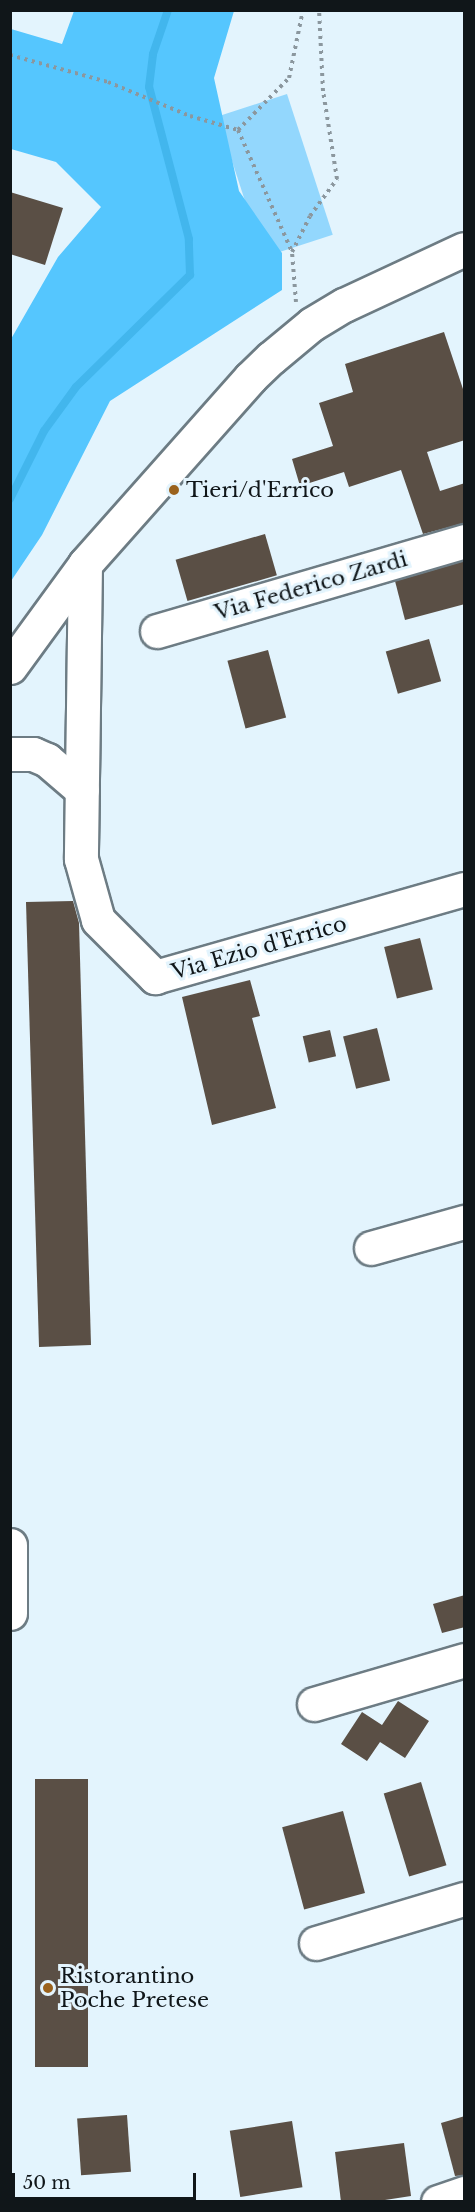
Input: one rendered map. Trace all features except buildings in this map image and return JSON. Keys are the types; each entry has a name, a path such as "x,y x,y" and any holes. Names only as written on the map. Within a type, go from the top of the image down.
{"street":[{"path":"10,667 85,564 250,378 312,324 344,304 465,249"},
{"name":"Via Federico Zardi","path":"157,631 465,541"},
{"name":"Via Ezio d'Errico","path":"85,564 81,859 98,920 155,977 465,889"},
{"path":"10,754 33,754 47,760 82,790"},
{"path":"370,1248 465,1222"},
{"path":"10,1545 11,1608"},
{"path":"314,1704 465,1660"},
{"path":"316,1943 465,1899"},
{"path":"438,2202 465,2193"}],"path":[{"path":"238,130 289,78 303,10"},
{"path":"292,252 310,216 337,179 323,91 319,10"},
{"path":"10,55 108,82 190,116 238,130 292,252 296,279 294,300 312,324"}],"shaded area":[{"path":"74,11 234,11 214,78 239,191 282,253 282,290 110,401 42,535 11,581 11,339 58,257 101,207 56,162 11,149 11,29 62,44"},
{"path":"287,94 333,235 263,257 218,117"}],"waterway":[{"path":"10,499 44,431 76,387 190,275 189,239 149,87 153,54 168,10"}],"place":[{"name":"Tieri/d'Errico","path":"174,490"},
{"name":"Ristorantino Poche Pretese","path":"48,1988"}]}
